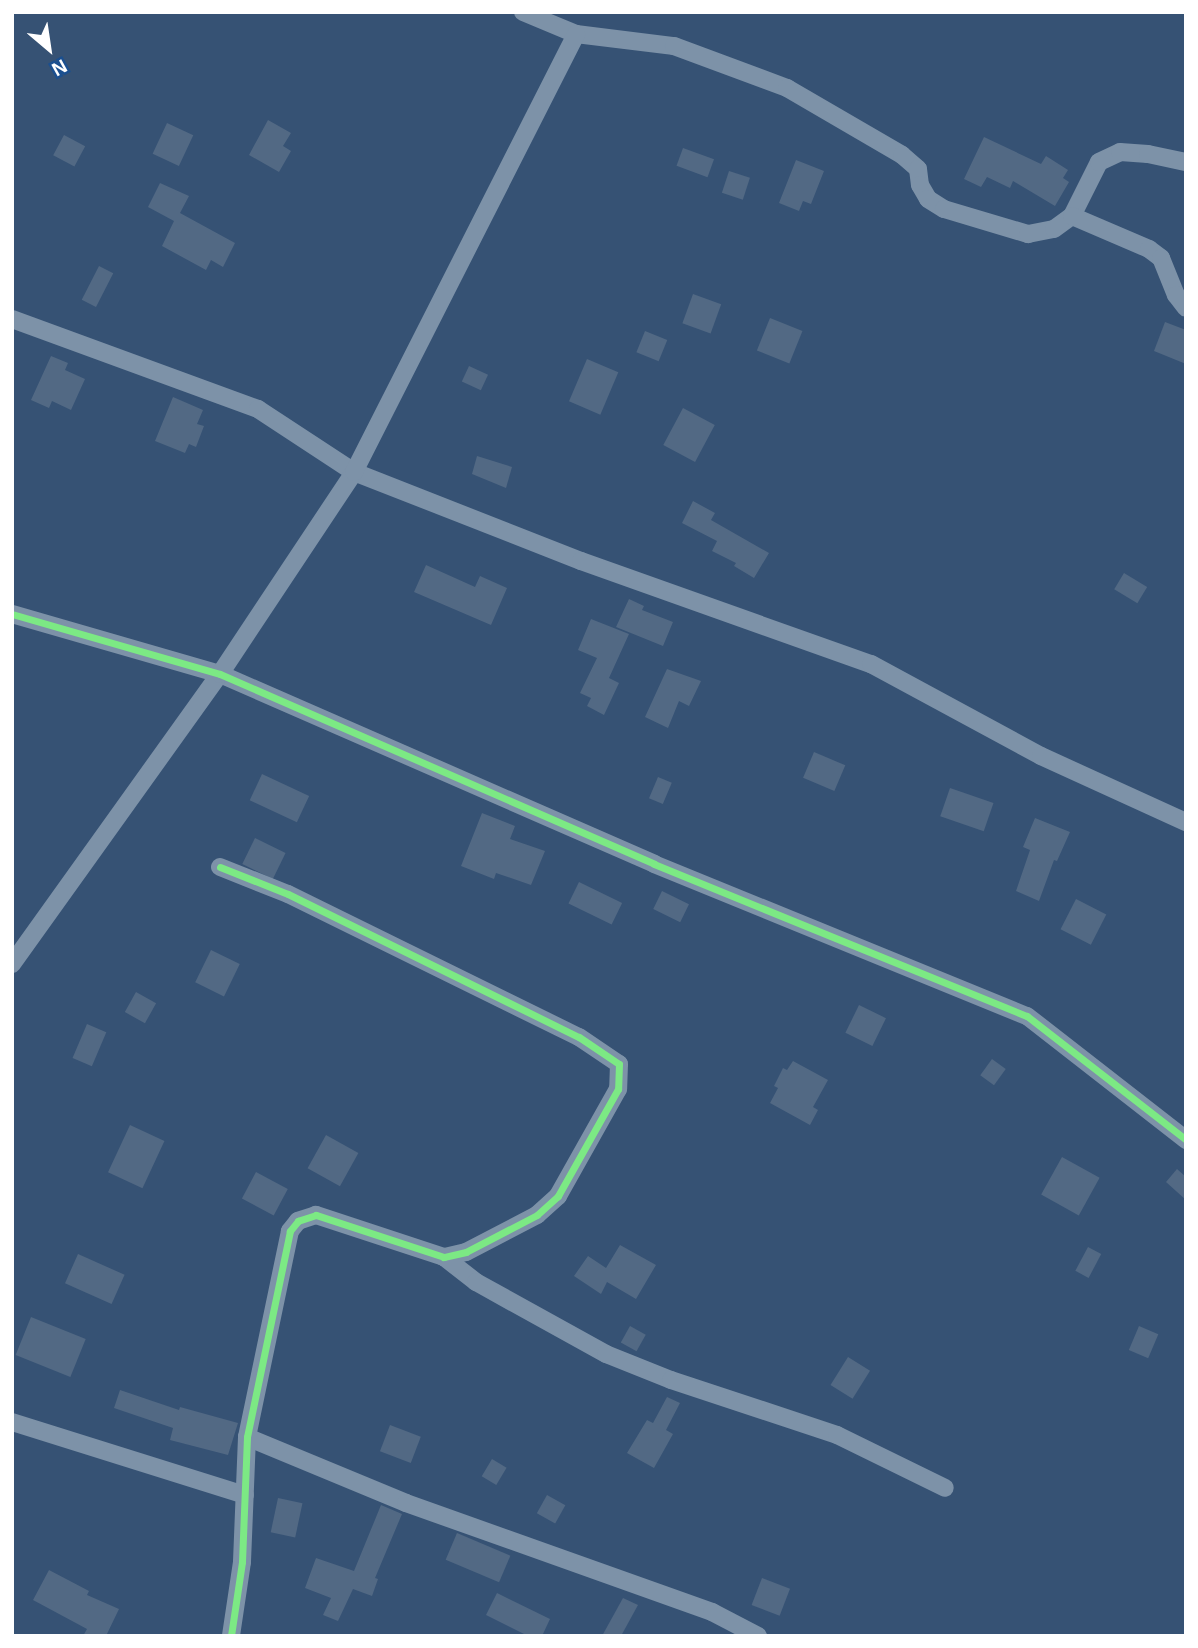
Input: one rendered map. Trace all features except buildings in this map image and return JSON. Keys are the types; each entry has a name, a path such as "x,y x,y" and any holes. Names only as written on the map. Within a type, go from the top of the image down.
{"street":[{"path":"523,12 576,34 674,46 787,88 902,155 918,169 920,185 928,199 944,209 1028,234 1054,229 1072,216 1099,162 1120,152 1186,162"},
{"path":"12,964 219,674 354,472 576,34"},
{"path":"1072,216 1161,258 1176,295 1186,308"},
{"path":"12,319 258,409 354,472 581,561 871,664 1041,756 1186,822"},
{"path":"12,614 219,674 654,864 1027,1016 1186,1140"},
{"path":"220,867 288,894 579,1037 619,1064 618,1089 558,1196 537,1215 466,1252 444,1257"},
{"path":"233,1635 242,1562 247,1437 290,1231 298,1221 316,1215 444,1257 476,1282 606,1354 671,1380 837,1435 945,1488"},
{"path":"12,1422 245,1495"},
{"path":"247,1437 407,1503 712,1612 758,1636"}],"cycle path":[{"path":"12,614 220,674 654,864 1027,1016 1186,1140"},
{"path":"220,867 288,894 579,1037 619,1064 618,1089 558,1196 537,1215 466,1252 444,1257 316,1215 298,1221 290,1231 247,1437 242,1562 231,1636"}]}
